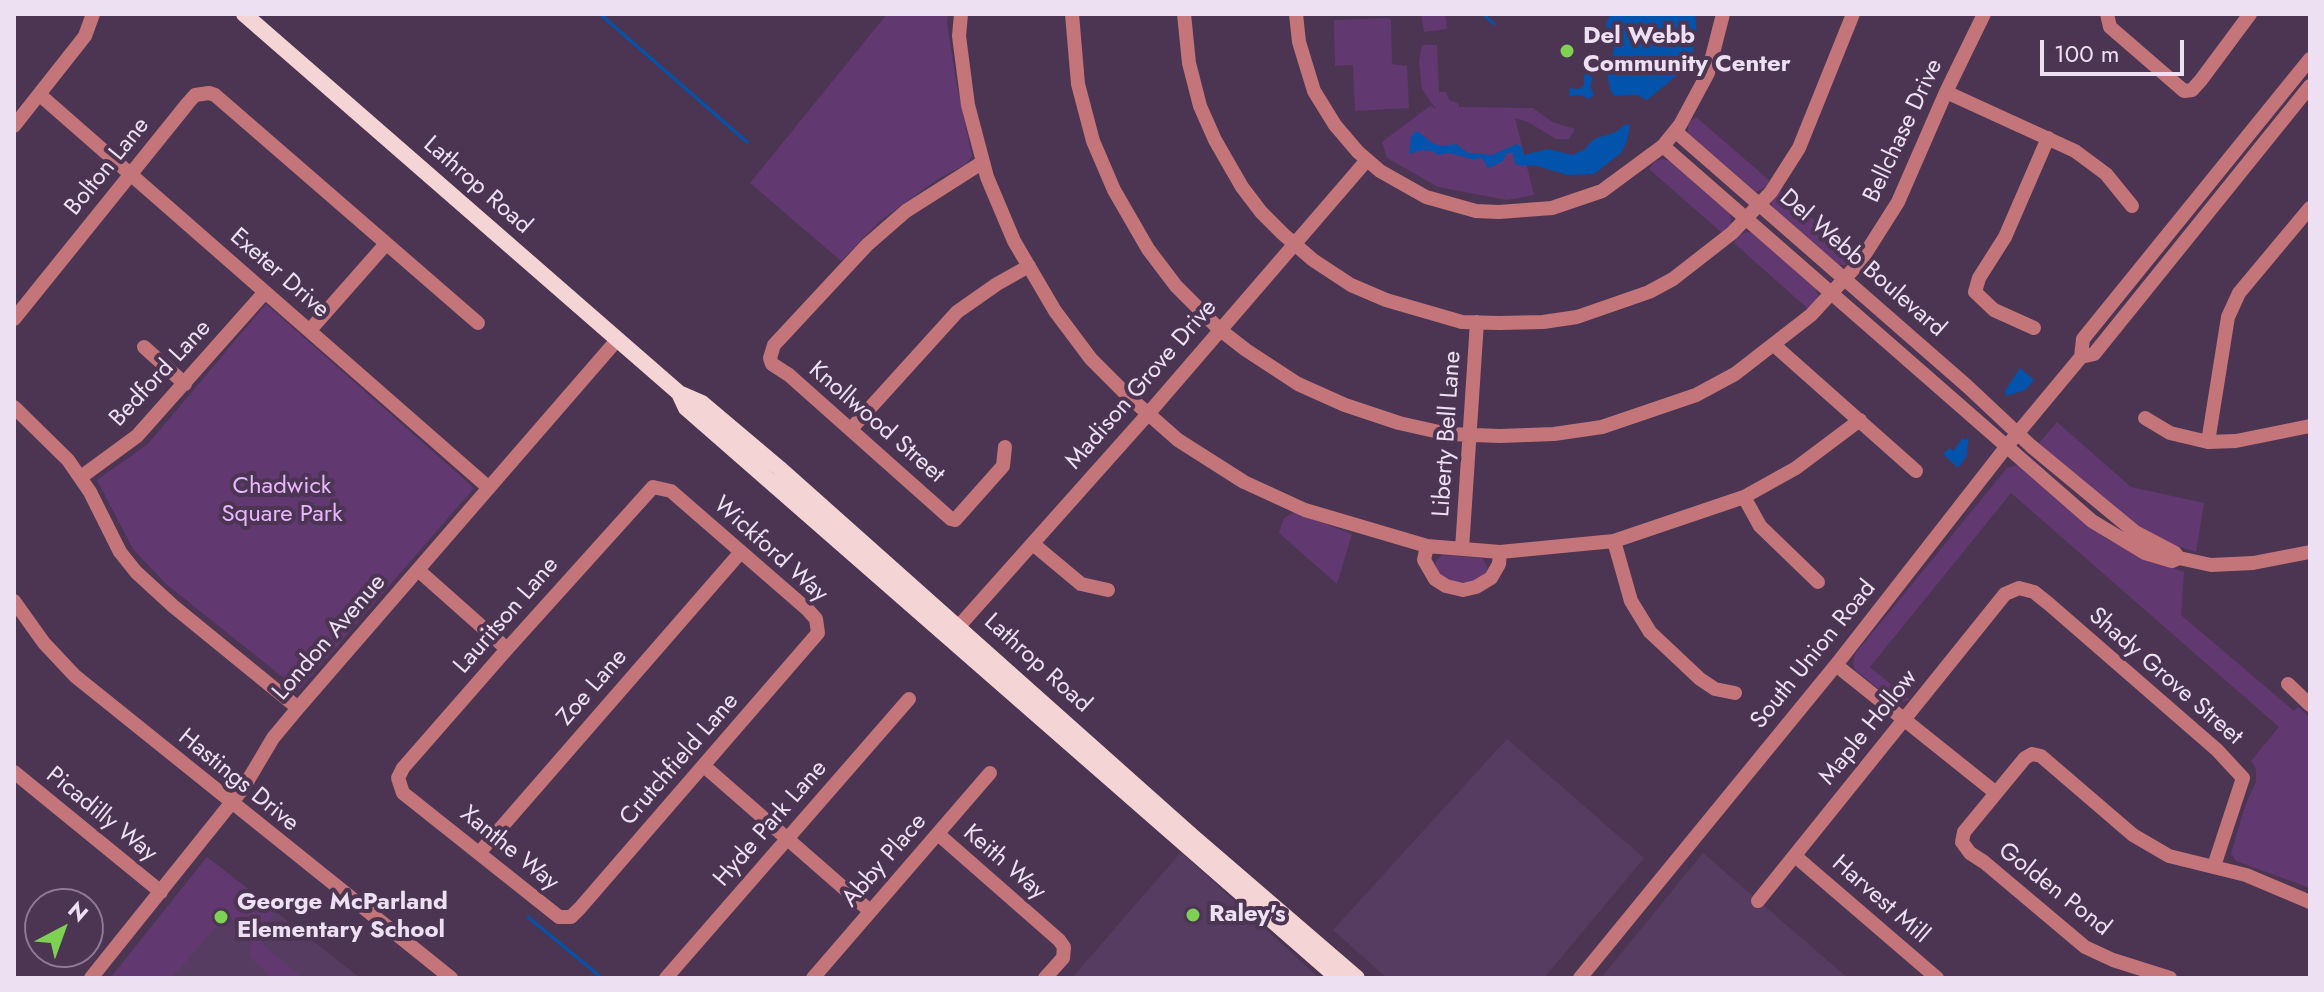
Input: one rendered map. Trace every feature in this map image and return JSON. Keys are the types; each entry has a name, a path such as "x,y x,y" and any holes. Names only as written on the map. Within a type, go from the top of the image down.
{"main road":[{"name":"Lathrop Road","path":"244,14 679,393 686,408 954,632 1338,978"},
{"name":"Lathrop Road","path":"1194,846 1357,978"}],"street":[{"path":"14,126 85,36 93,14"},
{"path":"961,14 959,36 968,105 983,162 1014,241 1055,311 1091,359 1178,440 1244,482 1305,510 1427,546 1500,552 1614,541 1744,497 1796,468 1860,420"},
{"name":"Bellchase Drive","path":"1072,14 1078,84 1093,141 1114,190 1148,249 1176,286 1219,329 1298,384 1345,405 1399,423 1448,434 1471,435 1554,434 1602,427 1696,395 1735,374 1811,315 1860,262 1898,202 1984,14"},
{"path":"1184,14 1189,63 1200,106 1215,140 1252,200 1293,243 1351,285 1386,300 1462,322 1543,322 1577,317 1649,292 1673,279 1715,248 1771,192 1799,148 1853,14"},
{"path":"1296,14 1299,42 1314,91 1340,133 1367,160 1404,187 1476,211 1552,208 1602,191 1663,146 1697,97 1708,73 1723,14"},
{"path":"2107,15 2110,27 2184,91 2192,90 2250,14"},
{"name":"South Union Road","path":"1580,978 1836,665 2007,446 2081,357 2083,339 2310,59"},
{"name":"South Union Road","path":"2081,357 2094,354 2310,86"},
{"path":"1946,92 2075,151 2106,174 2132,206"},
{"name":"Bolton Lane","path":"14,319 188,103 199,94 215,95 385,245"},
{"name":"Exeter Drive","path":"40,95 489,488"},
{"name":"Del Webb Boulevard","path":"1675,131 2018,433 2135,532 2179,558"},
{"path":"2034,328 1994,310 1975,292 1979,278 2005,237 2048,138"},
{"name":"Del Webb Boulevard","path":"1663,146 2092,521 2145,553 2172,561 2179,558 2211,565 2253,563 2310,552"},
{"name":"Madison Grove Drive","path":"954,632 1148,414 1367,160"},
{"name":"Knollwood Street","path":"983,162 906,211 867,245 774,345 770,358 772,364 789,375 955,520 1003,466 1005,447"},
{"path":"2208,442 2228,317 2239,293 2310,208"},
{"path":"310,330 385,245 478,323"},
{"path":"851,429 957,312 1029,266"},
{"name":"Bedford Lane","path":"81,477 137,436 265,292"},
{"name":"Liberty Bell Lane","path":"1462,549 1477,322"},
{"name":"London Avenue","path":"91,978 244,787 273,738 617,340"},
{"path":"1774,345 1916,471"},
{"path":"144,347 185,384"},
{"path":"14,407 58,449 81,477 108,531 136,572 298,708"},
{"path":"2145,418 2170,433 2208,442 2236,441 2310,426"},
{"name":"Lauritson Lane","path":"425,809 403,793 398,785 399,774 507,649 653,487 671,491 690,508"},
{"path":"1744,497 1760,526 1818,582"},
{"name":"Wickford Way","path":"690,508 808,610 819,626"},
{"path":"1614,541 1631,601 1650,632 1700,679 1715,689 1735,693"},
{"path":"1033,544 1081,584 1108,590"},
{"path":"1427,546 1424,560 1435,579 1446,586 1463,590 1491,578 1499,564 1500,552"},
{"name":"Zoe Lane","path":"479,853 740,553"},
{"path":"418,570 507,649"},
{"name":"Maple Hollow","path":"1758,901 2005,594 2019,588"},
{"name":"Shady Grove Street","path":"2019,588 2034,592 2049,604 2217,750 2243,778 2214,866"},
{"name":"Hastings Drive","path":"14,601 44,643 75,676 451,978"},
{"name":"Crutchfield Lane","path":"567,918 580,908 812,643 819,626"},
{"path":"1836,665 1996,793 2025,758 2032,754 2041,756 2133,835 2169,856 2246,875 2310,902"},
{"path":"2288,684 2310,705"},
{"name":"Hyde Park Lane","path":"666,978 909,699"},
{"path":"704,766 870,911"},
{"name":"Picadilly Way","path":"14,772 161,892"},
{"name":"Abby Place","path":"813,978 990,773"},
{"name":"Golden Pond","path":"1996,793 1964,832 1962,842 1970,853 2085,947 2113,960 2170,978"},
{"name":"Xanthe Way","path":"425,809 552,913 567,918"},
{"name":"Keith Way","path":"938,834 1059,940 1064,953 1045,978"},
{"name":"Harvest Mill","path":"1795,856 1937,978"}],"shaded area":[{"path":"1507,739 1644,858 1544,978 1387,978 1333,930"},
{"path":"1181,852 1319,978 1072,978"},
{"path":"1703,853 1848,978 1601,978"},
{"name":"George McParland Elementary School","path":"207,857 360,978 110,978"}],"green space":[{"path":"887,14 948,14 956,81 972,156 966,164 938,179 881,220 841,261 750,183"},
{"path":"1421,14 1445,14 1447,29 1424,32"},
{"path":"1334,20 1391,20 1392,64 1407,66 1409,108 1355,111 1353,65 1335,66"},
{"path":"1422,45 1437,45 1439,92 1446,92 1449,100 1459,104 1459,107 1533,108 1552,122 1575,129 1569,139 1556,139 1515,118 1534,195 1507,200 1438,187 1387,158 1382,142 1430,106 1436,109 1422,89 1419,62"},
{"path":"1696,117 1769,180 1768,186 1756,192 1688,133 1688,123"},
{"path":"1655,161 1670,161 1730,213 1731,226 1722,233 1649,169"},
{"path":"1780,190 1854,255 1853,260 1845,265 1836,265 1773,210 1771,201"},
{"path":"1748,232 1815,287 1818,295 1813,306 1807,308 1734,243 1738,235"},
{"name":"Chadwick Square Park","path":"266,304 474,488 299,690 166,584 133,549 97,480 148,444"},
{"path":"2057,422 2131,487 2204,503 2196,552 2152,538 2041,446 2039,443"},
{"path":"2018,465 2107,539 2144,558 2184,572 2181,615 2294,711 2298,707 2310,718 2310,888 2236,861 2231,854 2245,806 2256,782 2256,769 2251,761 2279,727 2011,493 1870,667 1910,700 1897,703 1855,670 1855,654 2007,468"},
{"path":"1295,512 1352,534 1337,584 1279,533 1284,518"},
{"path":"1442,555 1482,558 1487,573 1475,582 1451,582 1437,573 1435,568 1436,561"},
{"path":"207,857 277,911 254,937 237,922 228,919 220,922 171,978 111,978"},
{"path":"254,937 302,978 273,978 251,958 249,950"}],"water":[{"path":"1610,14 1695,14 1697,35 1691,58 1681,72 1647,100 1637,95 1615,96 1611,92 1607,75 1614,50 1606,24"},
{"path":"1587,73 1593,78 1590,86 1594,95 1589,99 1580,95 1569,96 1570,88 1579,89 1584,85 1584,75"},
{"path":"1626,124 1630,125 1621,153 1594,174 1567,175 1534,165 1518,165 1513,153 1507,153 1502,162 1488,168 1482,158 1472,159 1449,153 1438,155 1422,150 1409,154 1411,137 1419,132 1432,143 1442,146 1456,144 1468,153 1492,155 1517,144 1522,147 1523,155 1548,149 1572,155 1584,150 1594,139 1616,132"},
{"path":"2020,368 2034,380 2025,390 2006,396 2005,391"},
{"path":"1969,436 1966,457 1958,468 1943,454 1949,448 1953,451 1963,438 1966,440"}],"waterway":[{"path":"600,14 747,142"},
{"path":"1483,14 1494,24"},
{"path":"528,917 602,978"}],"place":[{"name":"Del Webb Community Center","path":"1567,51"},
{"name":"Raley's","path":"1193,915"},
{"name":"George McParland Elementary School","path":"221,917"}]}
